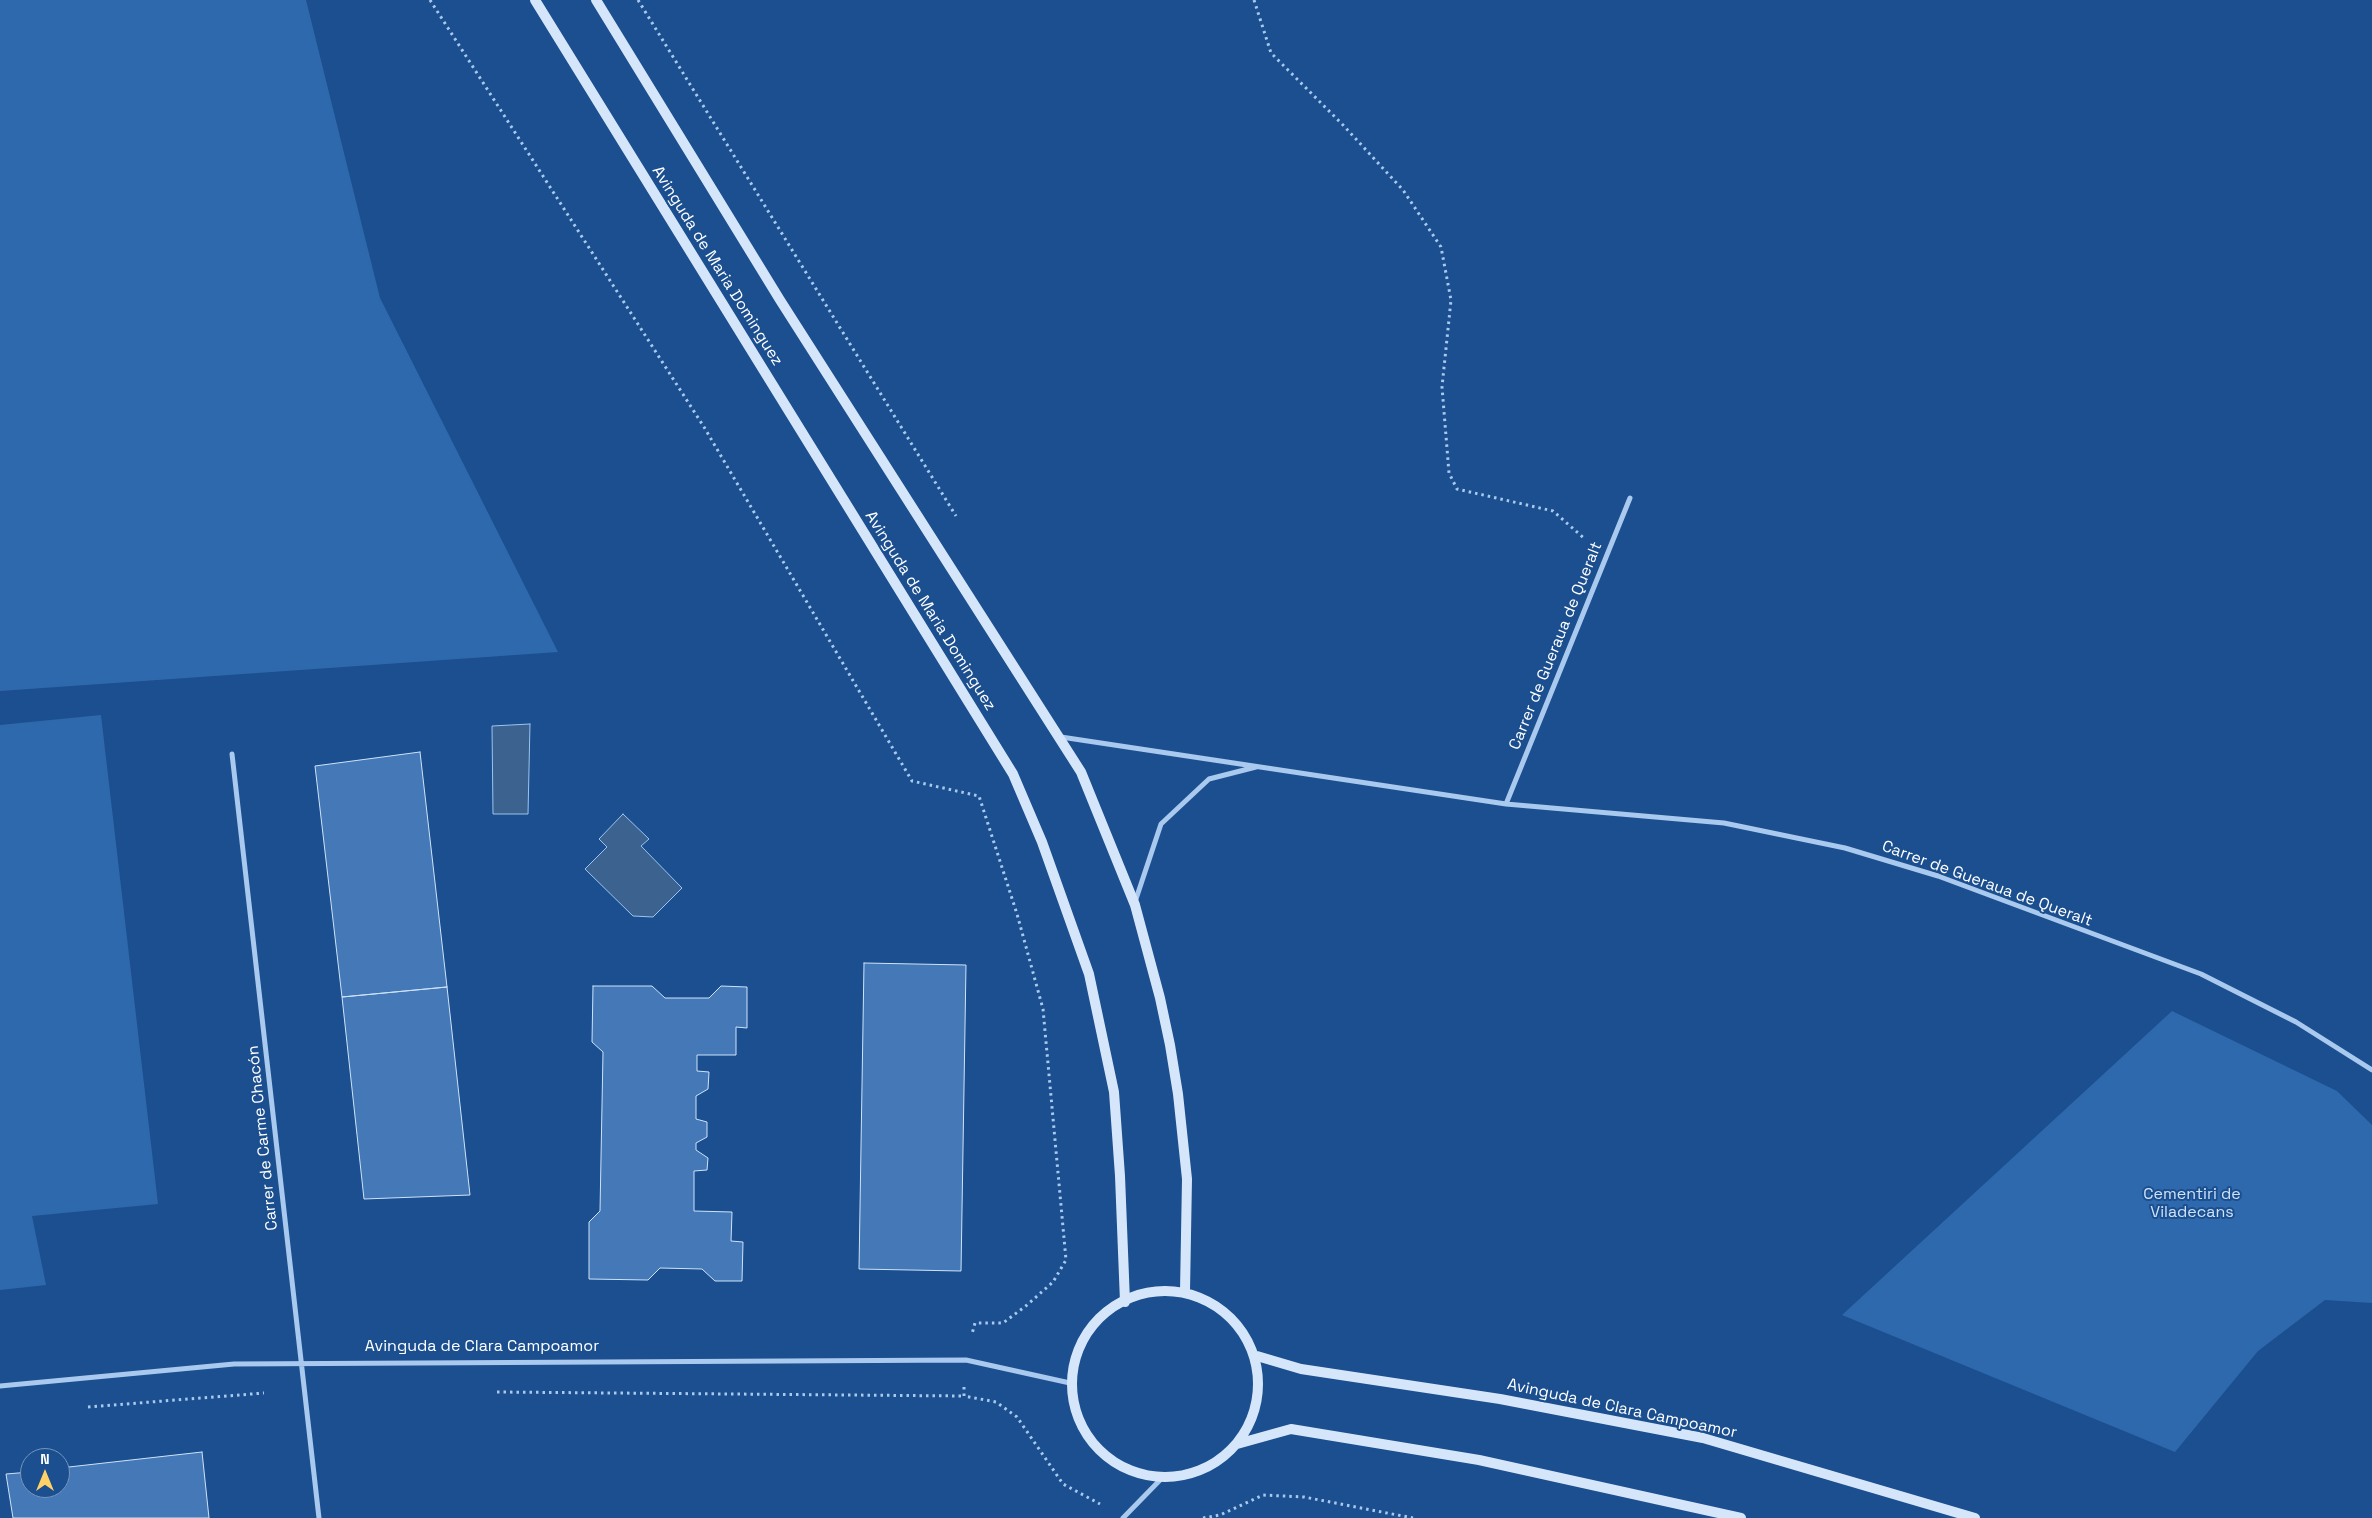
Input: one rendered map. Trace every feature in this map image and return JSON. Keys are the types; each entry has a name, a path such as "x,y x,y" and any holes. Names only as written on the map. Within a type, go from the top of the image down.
{"street":[{"name":"Avinguda de Maria Dominguez","path":"535,0 1013,774 1042,842 1089,974 1114,1092 1120,1176 1125,1302"},
{"path":"596,0 780,300 1081,772 1134,905 1160,998 1178,1094 1187,1179 1185,1291"},
{"name":"Carrer de Gueraua de Queralt","path":"1506,804 1630,498"},
{"name":"Carrer de Gueraua de Queralt","path":"1059,737 1506,804 1724,823 1845,848 1910,868 2201,974 2296,1022 2372,1070"},
{"name":"Carrer de Carme Chacón","path":"232,754 319,1518"},
{"name":"Carrer de Gueraua de Queralt","path":"1134,905 1161,824 1209,779 1258,766"},
{"path":"1238,1444 1252,1419 1257,1391 1257,1356 1247,1332 1229,1313 1209,1300 1185,1291 1151,1291 1125,1302 1103,1315 1086,1334 1074,1357 1070,1383 1074,1412 1087,1438 1100,1452 1107,1459 1133,1473 1163,1477 1190,1474 1215,1461 1238,1444 1291,1429 1479,1460 1741,1518"},
{"name":"Avinguda de Clara Campoamor","path":"1257,1356 1301,1368 1500,1399 1703,1438 1975,1518"},
{"name":"Avinguda de Clara Campoamor","path":"0,1386 234,1364 966,1360 1070,1383"},
{"path":"1123,1517 1163,1477"}],"path":[{"path":"430,0 704,427 912,781 980,796 1017,914 1043,1009 1066,1260 1053,1282 1003,1323 975,1323 966,1360 964,1396"},
{"path":"638,0 958,519"},
{"path":"1254,0 1271,53 1343,125 1403,190 1441,247 1451,300 1442,387 1449,473 1456,490 1553,511 1605,557"},
{"path":"79,1408 304,1390"},
{"path":"494,1392 964,1396 996,1402 1017,1417 1063,1484 1123,1517"},
{"path":"1203,1518 1220,1515 1263,1495 1304,1497 1413,1518"}],"green space":[{"path":"0,0 306,0 380,298 558,652 0,691"},
{"path":"101,715 158,1204 32,1216 46,1285 0,1290 0,725"},
{"name":"Cementiri de Viladecans","path":"2172,1011 2337,1091 2372,1125 2372,1303 2325,1300 2258,1351 2175,1452 1842,1315"}],"shaded area":[{"path":"530,724 528,814 493,814 492,726"},
{"path":"623,814 649,839 641,846 682,888 653,917 633,916 585,869 607,847 599,839"}],"building":[{"path":"420,752 447,987 342,997 315,766"},
{"path":"864,963 966,965 961,1271 859,1269"},
{"path":"593,986 652,986 665,998 709,998 721,986 747,987 747,1028 736,1027 736,1055 697,1055 697,1071 709,1072 708,1089 696,1096 696,1119 707,1122 707,1137 696,1143 696,1150 708,1158 707,1170 694,1171 694,1211 732,1212 731,1241 743,1242 742,1281 715,1281 702,1269 660,1268 648,1280 589,1279 589,1222 600,1211 603,1052 592,1042"},
{"path":"447,987 470,1195 364,1199 342,997"},
{"path":"202,1452 209,1518 13,1518 6,1474 20,1473 20,1498 70,1498 70,1467"}]}
